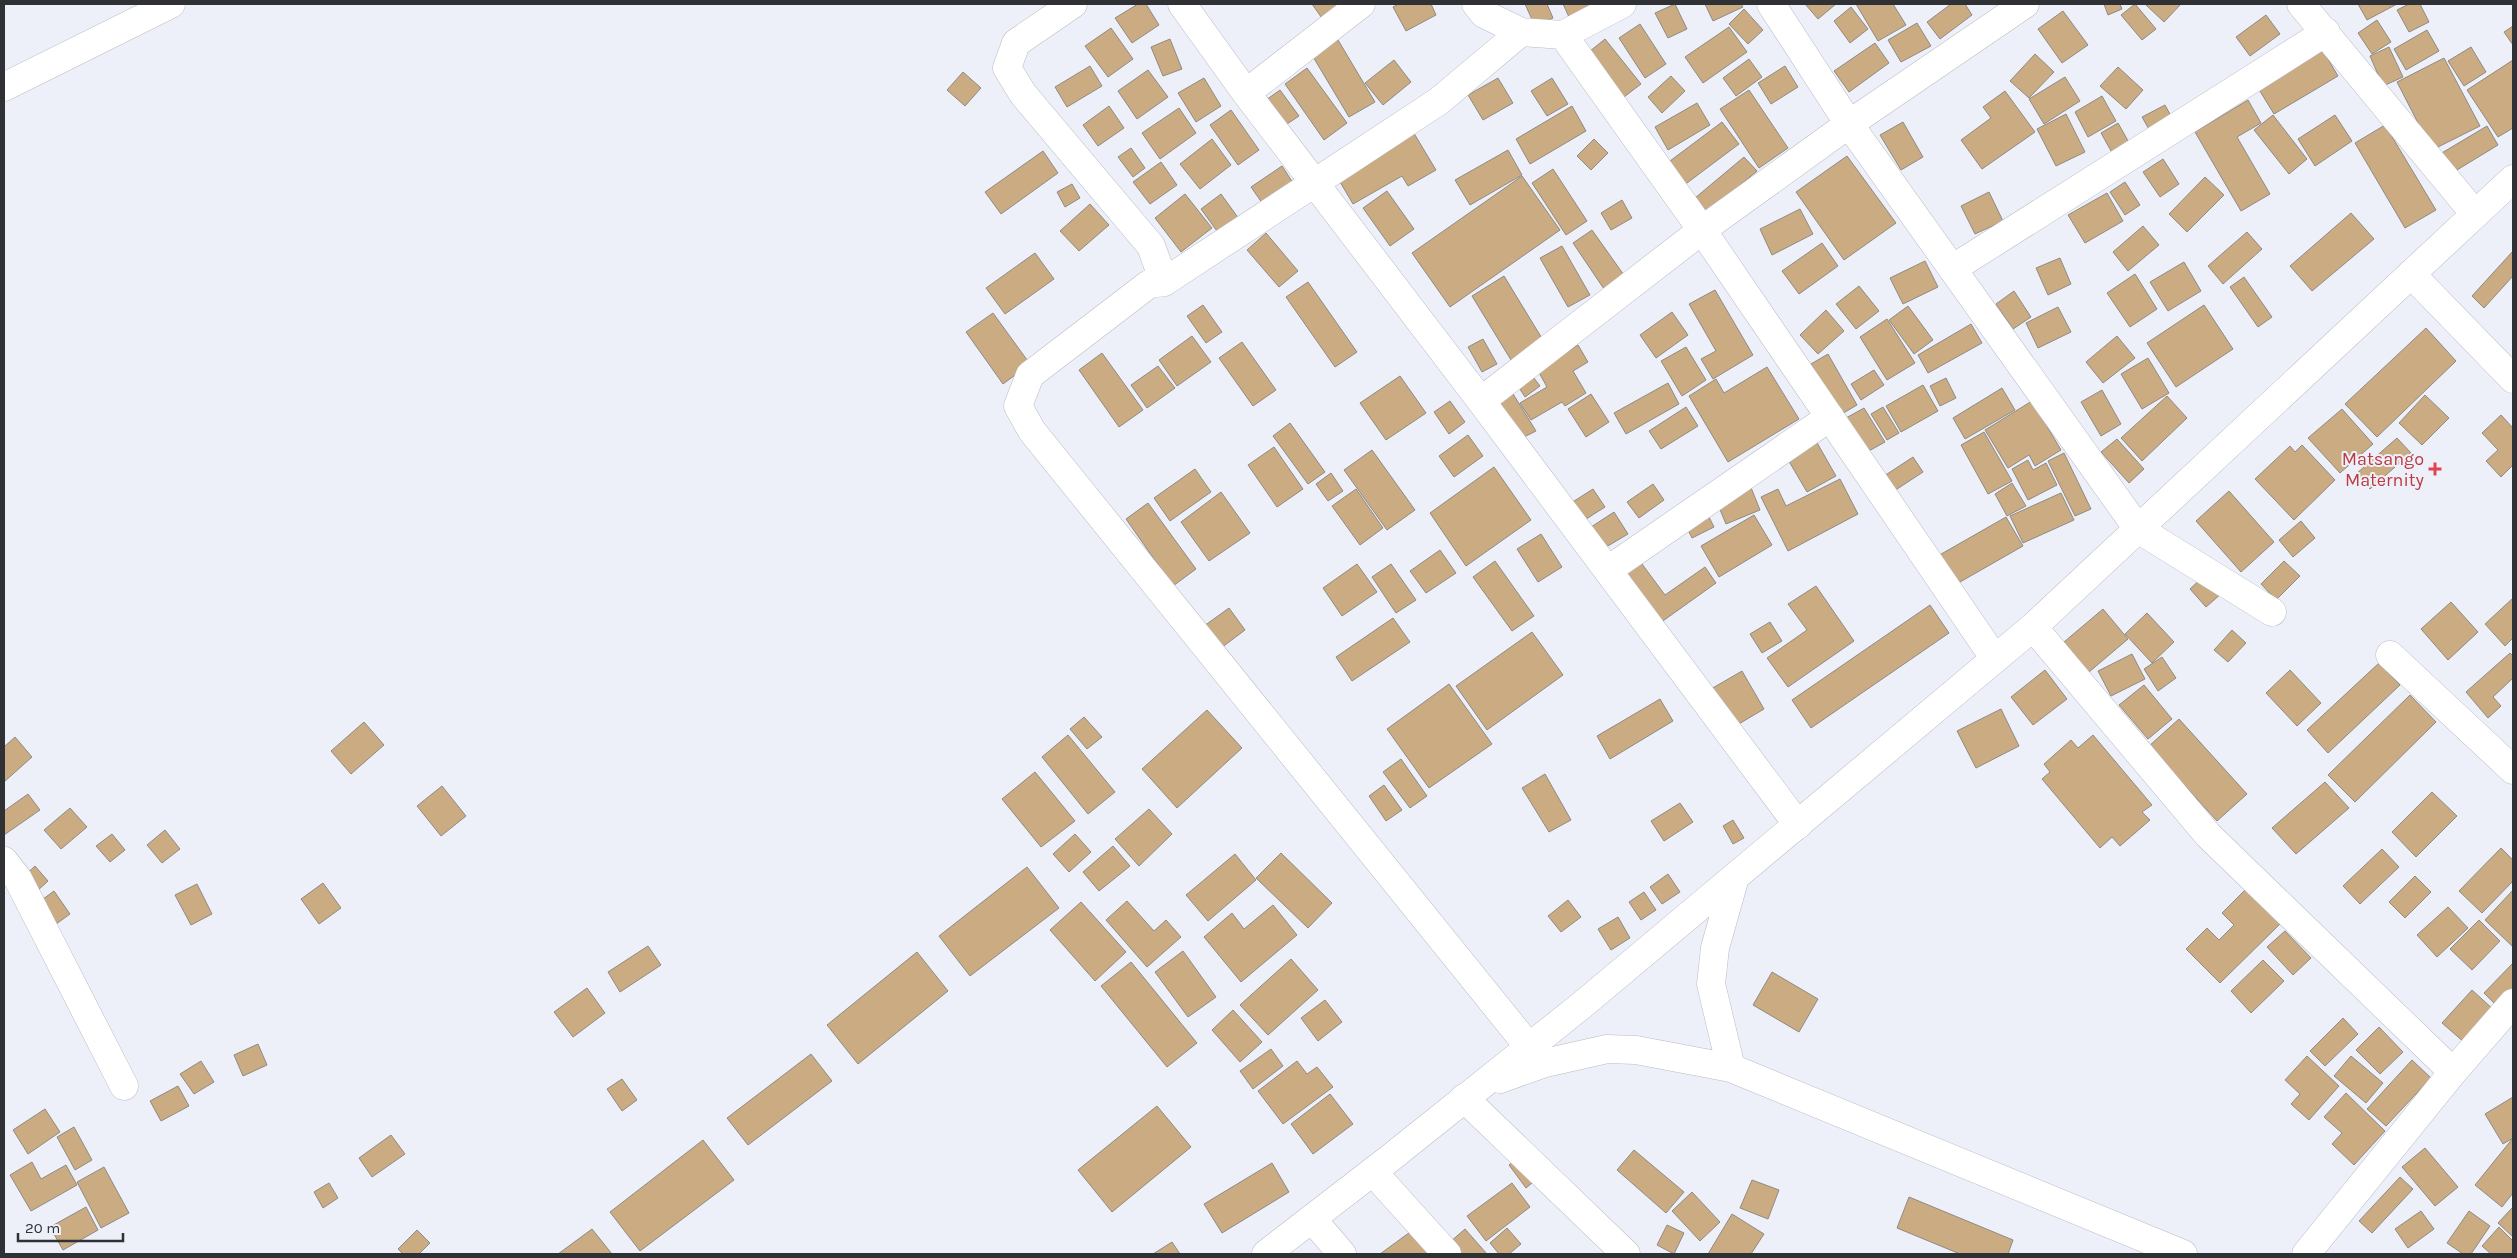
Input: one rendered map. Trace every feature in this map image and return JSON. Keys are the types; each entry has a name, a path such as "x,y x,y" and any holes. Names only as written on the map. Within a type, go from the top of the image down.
{"street":[{"path":"4,86 171,4"},
{"path":"1073,4 1016,43 1007,68 1023,94 1151,246 1164,282"},
{"path":"1182,4 1246,93 1481,401 1798,825"},
{"path":"1246,93 1361,4"},
{"path":"1476,4 1484,14 1521,32 1563,35 1622,4"},
{"path":"1771,4 1850,124 2138,529 2272,612"},
{"path":"1481,401 1702,230 1850,124 2025,4"},
{"path":"2302,4 2475,214"},
{"path":"1521,32 1439,101 1164,282 1149,284 1030,375 1018,406 1038,439 1529,1047"},
{"path":"1952,269 2326,32"},
{"path":"1563,35 1702,230 1995,659"},
{"path":"1266,1254 1374,1172 1529,1047 1798,825 2033,627 2513,179"},
{"path":"2411,274 2513,380"},
{"path":"1608,570 1830,417"},
{"path":"2033,627 2208,834 2452,1072"},
{"path":"2390,655 2513,770"},
{"path":"4,861 18,879 124,1086"},
{"path":"1731,1068 1711,984 1715,948 1735,877"},
{"path":"2306,1254 2452,1072 2513,1003"},
{"path":"1473,1092 1546,1064 1607,1049 1636,1050 1731,1068 2183,1254"},
{"path":"1473,1092 1626,1254"},
{"path":"1374,1172 1447,1254"},
{"path":"1312,1219 1342,1254"}],"building":[{"path":"1138,4 1146,4 1159,25 1132,43 1115,18"},
{"path":"1312,4 1349,4 1324,21"},
{"path":"1398,4 1431,4 1436,15 1406,31 1393,7"},
{"path":"1525,4 1547,4 1553,18 1535,26"},
{"path":"1563,4 1596,4 1569,17"},
{"path":"1675,4 1687,29 1668,38 1655,13"},
{"path":"1705,4 1741,4 1743,7 1713,21"},
{"path":"1805,4 1836,4 1818,19"},
{"path":"1856,4 1893,4 1906,25 1878,41"},
{"path":"1951,4 1965,4 1972,15 1940,39 1927,22"},
{"path":"2104,4 2120,4 2122,9 2108,15"},
{"path":"2135,4 2156,29 2142,40 2121,15"},
{"path":"2145,4 2181,4 2164,22"},
{"path":"2358,4 2397,4 2367,20"},
{"path":"2409,4 2420,4 2429,22 2409,32 2397,10"},
{"path":"1851,7 1868,29 1850,43 1834,21"},
{"path":"1744,9 1763,30 1748,44 1729,24"},
{"path":"2063,11 2088,45 2062,63 2038,29"},
{"path":"2266,15 2280,34 2250,56 2236,37"},
{"path":"2377,20 2391,42 2372,54 2358,33"},
{"path":"1917,23 1931,46 1901,62 1888,40"},
{"path":"1640,24 1666,64 1645,78 1619,38"},
{"path":"2513,26 2513,45 2504,32"},
{"path":"1729,27 1747,52 1703,83 1685,57"},
{"path":"1111,28 1133,59 1108,77 1085,46"},
{"path":"2427,30 2439,51 2406,70 2394,49"},
{"path":"1170,39 1182,69 1163,76 1151,47"},
{"path":"1605,39 1641,84 1620,100 1584,56"},
{"path":"1338,40 1375,102 1349,117 1312,55"},
{"path":"1875,43 1889,63 1849,92 1834,71"},
{"path":"2389,47 2403,77 2383,86 2370,56"},
{"path":"2471,47 2486,72 2464,86 2448,61"},
{"path":"2322,49 2338,76 2274,114 2258,88"},
{"path":"2035,54 2054,72 2029,98 2010,81"},
{"path":"2444,58 2480,126 2432,150 2397,82"},
{"path":"1749,59 1762,77 1736,96 1723,78"},
{"path":"1394,60 1411,82 1383,105 1365,83"},
{"path":"2513,60 2513,128 2498,137 2467,90"},
{"path":"1090,66 1102,86 1067,107 1055,87"},
{"path":"1785,66 1798,87 1771,104 1758,83"},
{"path":"2118,67 2143,90 2126,109 2100,86"},
{"path":"1307,68 1347,123 1324,140 1285,84"},
{"path":"1148,70 1168,97 1137,119 1118,91"},
{"path":"963,72 981,88 965,106 947,90"},
{"path":"1671,76 1685,91 1662,113 1648,97"},
{"path":"2065,77 2080,101 2044,124 2029,99"},
{"path":"1204,78 1221,106 1196,122 1178,93"},
{"path":"1498,78 1513,103 1483,120 1468,95"},
{"path":"1552,78 1568,104 1547,116 1531,91"},
{"path":"1280,90 1299,116 1284,126 1266,100"},
{"path":"1749,90 1788,148 1759,168 1720,109"},
{"path":"2005,91 2035,132 1982,169 1961,140 1991,118 1983,107"},
{"path":"2102,96 2116,121 2088,137 2075,112"},
{"path":"2248,100 2261,123 2237,137 2270,194 2241,211 2195,132"},
{"path":"1697,103 1710,125 1668,150 1655,127"},
{"path":"2165,105 2172,118 2150,131 2142,117"},
{"path":"1109,106 1124,128 1098,146 1083,125"},
{"path":"1572,106 1586,131 1530,164 1516,139"},
{"path":"1179,108 1196,133 1160,159 1142,133"},
{"path":"1231,110 1259,150 1238,165 1210,125"},
{"path":"2066,114 2085,152 2056,166 2037,129"},
{"path":"2273,115 2307,159 2289,174 2254,130"},
{"path":"2335,115 2352,141 2315,166 2298,139"},
{"path":"1722,122 1739,144 1683,186 1666,164"},
{"path":"1903,122 1923,157 1901,170 1880,135"},
{"path":"2118,123 2132,148 2115,158 2101,133"},
{"path":"1409,125 1436,170 1408,186 1402,176 1353,204 1333,170"},
{"path":"2385,125 2436,210 2405,228 2355,143"},
{"path":"2487,126 2498,145 2452,173 2440,154"},
{"path":"1212,139 1231,165 1200,189 1180,164"},
{"path":"1594,139 1608,153 1591,170 1577,156"},
{"path":"1131,148 1145,168 1133,177 1118,157"},
{"path":"1508,150 1522,175 1470,205 1455,180"},
{"path":"1043,151 1058,173 1001,214 985,192"},
{"path":"1847,156 1896,223 1844,260 1796,192"},
{"path":"1744,157 1757,171 1707,213 1695,198"},
{"path":"2163,159 2179,184 2160,197 2143,172"},
{"path":"1161,162 1177,185 1150,204 1133,182"},
{"path":"1282,166 1297,189 1267,210 1251,187"},
{"path":"1553,169 1587,221 1566,235 1532,183"},
{"path":"1522,176 1560,230 1450,307 1412,253"},
{"path":"2205,177 2224,195 2187,232 2169,214"},
{"path":"2125,182 2140,205 2125,215 2110,192"},
{"path":"1072,184 1080,198 1065,207 1057,192"},
{"path":"1387,191 1414,229 1390,246 1363,208"},
{"path":"1989,192 2003,221 1975,234 1961,206"},
{"path":"2107,193 2123,221 2085,243 2068,215"},
{"path":"1185,194 1212,228 1181,252 1155,218"},
{"path":"1221,194 1242,223 1222,238 1201,209"},
{"path":"1622,200 1632,218 1611,230 1601,213"},
{"path":"1090,204 1109,225 1079,251 1060,231"},
{"path":"1800,209 1813,234 1772,255 1760,229"},
{"path":"2351,213 2374,239 2312,291 2290,266"},
{"path":"2143,226 2159,245 2128,271 2113,252"},
{"path":"1592,230 1626,278 1606,292 1573,243"},
{"path":"2247,232 2262,249 2223,284 2208,266"},
{"path":"1266,233 1298,271 1279,287 1247,250"},
{"path":"1822,243 1838,266 1799,294 1782,271"},
{"path":"1562,246 1590,295 1568,307 1540,258"},
{"path":"2513,251 2513,276 2484,308 2472,296"},
{"path":"1035,253 1054,279 1005,314 986,288"},
{"path":"2060,258 2071,284 2048,295 2036,268"},
{"path":"1925,261 1938,287 1903,304 1890,278"},
{"path":"2184,262 2201,291 2168,311 2150,282"},
{"path":"2135,274 2157,309 2130,327 2107,293"},
{"path":"1504,276 1543,340 1511,360 1472,296"},
{"path":"2244,277 2272,317 2258,327 2230,287"},
{"path":"1308,282 1357,352 1335,367 1286,297"},
{"path":"1859,286 1879,311 1856,329 1836,304"},
{"path":"1715,290 1753,355 1713,379 1701,359 1716,351 1689,304"},
{"path":"2014,291 2031,317 2013,329 1996,304"},
{"path":"1203,305 1222,332 1206,343 1187,316"},
{"path":"2204,305 2233,349 2176,387 2147,343"},
{"path":"1908,306 1933,340 1914,354 1889,320"},
{"path":"2058,307 2071,332 2038,348 2026,323"},
{"path":"1826,310 1844,331 1818,354 1800,335"},
{"path":"1672,312 1688,335 1656,358 1640,335"},
{"path":"993,313 1030,364 1003,384 966,332"},
{"path":"1887,319 1915,363 1887,380 1860,337"},
{"path":"1971,324 1982,343 1928,373 1918,355"},
{"path":"2426,328 2456,361 2377,437 2345,404"},
{"path":"1192,336 1211,362 1177,386 1159,360"},
{"path":"2117,336 2135,358 2103,383 2086,362"},
{"path":"1483,339 1497,364 1482,372 1468,347"},
{"path":"1242,342 1276,390 1253,406 1219,358"},
{"path":"1578,345 1588,362 1573,371 1586,393 1565,406 1562,402 1531,420 1520,403 1547,387 1537,369"},
{"path":"1686,347 1706,380 1682,396 1661,361"},
{"path":"1102,353 1143,410 1119,427 1079,370"},
{"path":"1828,354 1857,405 1840,415 1811,364"},
{"path":"2148,358 2169,393 2142,409 2121,374"},
{"path":"1158,366 1175,388 1147,408 1131,385"},
{"path":"1767,367 1799,419 1728,462 1689,396 1716,379 1724,393"},
{"path":"1874,370 1884,385 1861,400 1851,384"},
{"path":"1530,373 1540,386 1525,397 1516,383"},
{"path":"1400,376 1426,413 1386,440 1360,403"},
{"path":"1946,378 1956,398 1940,406 1930,386"},
{"path":"1668,383 1679,404 1626,434 1614,413"},
{"path":"1923,385 1938,411 1901,432 1886,406"},
{"path":"2002,388 2015,410 1965,439 1953,418"},
{"path":"1510,389 1536,431 1520,439 1495,398"},
{"path":"2102,390 2121,424 2101,436 2081,402"},
{"path":"1591,394 1609,422 1586,437 1568,409"},
{"path":"2425,395 2449,418 2422,445 2399,423"},
{"path":"2167,396 2187,418 2142,461 2121,438"},
{"path":"1450,401 1465,422 1449,434 1434,412"},
{"path":"2032,401 2061,450 2035,466 2029,455 2008,468 1985,430"},
{"path":"1686,407 1698,426 1661,449 1649,431"},
{"path":"1883,407 1899,433 1887,440 1871,414"},
{"path":"1864,408 1885,442 1867,452 1846,418"},
{"path":"2342,409 2373,444 2340,473 2308,438"},
{"path":"2501,415 2513,428 2513,465 2501,477 2486,461 2498,450 2482,433"},
{"path":"1290,423 1325,472 1308,484 1273,436"},
{"path":"1984,432 2012,481 1988,494 1961,445"},
{"path":"1468,435 1483,456 1454,477 1439,456"},
{"path":"2397,438 2411,453 2370,489 2356,474"},
{"path":"2117,439 2144,469 2129,483 2101,452"},
{"path":"1816,441 1836,476 1807,492 1787,458"},
{"path":"2302,445 2335,480 2294,520 2255,479 2290,446 2295,452"},
{"path":"1274,447 1303,489 1277,507 1248,465"},
{"path":"1372,450 1415,510 1387,530 1344,470"},
{"path":"2064,453 2091,509 2075,516 2048,461"},
{"path":"1913,457 1923,472 1891,493 1881,478"},
{"path":"2028,460 2033,470 2046,463 2057,485 2028,500 2012,469"},
{"path":"1494,467 1531,520 1466,566 1430,513"},
{"path":"1195,469 1211,492 1170,521 1154,498"},
{"path":"1331,473 1343,491 1328,501 1316,484"},
{"path":"1840,479 1858,514 1788,551 1761,497 1778,489 1786,506"},
{"path":"2012,483 2026,506 2007,516 1995,494"},
{"path":"1653,484 1664,500 1639,518 1627,502"},
{"path":"1750,485 1760,510 1726,524 1716,500"},
{"path":"1356,489 1383,528 1360,545 1332,506"},
{"path":"1593,489 1605,507 1583,521 1571,503"},
{"path":"2229,491 2274,542 2241,572 2196,521"},
{"path":"1221,492 1250,533 1209,561 1181,522"},
{"path":"2061,493 2074,520 2023,543 2010,516"},
{"path":"1148,503 1196,569 1173,586 1126,519"},
{"path":"1704,507 1714,527 1692,538 1682,518"},
{"path":"1614,512 1628,534 1601,550 1588,529"},
{"path":"1754,515 1772,545 1719,577 1701,546"},
{"path":"2006,517 2023,546 1953,586 1936,557"},
{"path":"2301,521 2315,538 2293,557 2279,540"},
{"path":"1541,534 1562,567 1538,582 1517,549"},
{"path":"1440,550 1456,573 1426,593 1410,571"},
{"path":"1639,560 1665,595 1705,567 1716,583 1660,623 1623,571"},
{"path":"1495,561 1534,616 1512,631 1473,577"},
{"path":"2284,561 2300,576 2276,600 2261,584"},
{"path":"1357,564 1377,592 1342,616 1323,588"},
{"path":"1391,564 1416,600 1396,613 1372,577"},
{"path":"2206,574 2222,593 2206,607 2190,589"},
{"path":"1816,586 1854,641 1788,687 1767,658 1807,630 1788,604"},
{"path":"2513,598 2513,638 2505,646 2485,624"},
{"path":"2451,602 2478,632 2448,660 2421,629"},
{"path":"1930,605 1949,633 1811,728 1792,700"},
{"path":"1229,608 1245,630 1221,648 1204,626"},
{"path":"2103,609 2128,639 2089,672 2064,642"},
{"path":"2147,613 2174,642 2152,663 2125,634"},
{"path":"1393,618 1410,642 1352,681 1336,657"},
{"path":"1770,622 1782,641 1762,653 1750,634"},
{"path":"2232,630 2246,643 2228,662 2214,650"},
{"path":"1532,632 1563,675 1487,730 1456,686"},
{"path":"2510,653 2513,656 2513,678 2493,697 2501,706 2488,718 2466,692"},
{"path":"2132,654 2145,679 2111,696 2098,671"},
{"path":"2162,657 2176,678 2158,691 2144,669"},
{"path":"2379,663 2400,685 2328,753 2307,730"},
{"path":"2045,670 2067,699 2033,725 2011,697"},
{"path":"2290,670 2321,703 2297,726 2266,693"},
{"path":"1742,671 1764,709 1732,728 1711,689"},
{"path":"1449,684 1492,744 1429,788 1387,729"},
{"path":"2144,685 2172,719 2148,739 2119,705"},
{"path":"2410,695 2436,722 2355,802 2328,775"},
{"path":"1660,699 1673,721 1610,759 1597,736"},
{"path":"2001,709 2019,746 1976,768 1957,731"},
{"path":"1207,710 1242,748 1177,808 1142,769"},
{"path":"1084,717 1102,737 1087,749 1070,729"},
{"path":"2179,719 2247,794 2217,821 2149,746"},
{"path":"364,722 384,745 351,774 331,751"},
{"path":"1068,735 1115,792 1088,814 1042,757"},
{"path":"2093,735 2152,805 2142,812 2150,820 2120,846 2112,837 2100,848 2042,779 2050,772 2044,764 2071,740 2078,748"},
{"path":"15,737 32,757 4,782 4,747"},
{"path":"1401,759 1427,796 1410,808 1383,772"},
{"path":"1035,772 1075,821 1041,847 1002,799"},
{"path":"1545,774 1571,820 1549,832 1522,788"},
{"path":"2325,782 2349,808 2296,854 2272,828"},
{"path":"1384,785 1402,810 1386,821 1369,796"},
{"path":"442,786 466,816 441,836 417,806"},
{"path":"2432,792 2457,816 2416,857 2392,832"},
{"path":"28,794 40,810 4,835 4,811"},
{"path":"1680,803 1693,822 1664,841 1651,821"},
{"path":"70,808 87,827 61,849 44,830"},
{"path":"1149,809 1172,834 1139,866 1115,839"},
{"path":"1733,820 1744,838 1733,844 1723,826"},
{"path":"165,830 180,849 162,863 147,845"},
{"path":"112,834 125,850 110,862 96,846"},
{"path":"1075,834 1091,852 1069,872 1053,854"},
{"path":"1113,846 1130,866 1099,891 1083,872"},
{"path":"2501,848 2513,860 2513,881 2482,913 2459,891"},
{"path":"2382,849 2399,867 2360,904 2343,886"},
{"path":"1281,853 1332,903 1308,928 1256,878"},
{"path":"1235,854 1256,880 1208,921 1186,895"},
{"path":"35,866 48,881 36,892 23,877"},
{"path":"1027,867 1059,908 970,976 939,936"},
{"path":"1668,874 1680,892 1662,904 1650,887"},
{"path":"2415,876 2431,892 2405,918 2389,902"},
{"path":"323,883 341,908 319,924 301,899"},
{"path":"197,884 212,914 191,925 175,895"},
{"path":"2247,888 2281,923 2220,983 2186,949 2207,928 2219,940 2234,925 2222,913"},
{"path":"2513,890 2513,947 2485,920"},
{"path":"54,891 70,914 52,927 35,905"},
{"path":"1644,892 1656,910 1641,920 1629,902"},
{"path":"1568,900 1581,917 1561,932 1548,916"},
{"path":"1127,901 1154,931 1166,920 1181,937 1147,967 1106,920"},
{"path":"1081,902 1126,952 1095,981 1050,930"},
{"path":"1273,905 1297,935 1241,982 1204,937 1232,913 1244,929"},
{"path":"2448,907 2468,928 2437,957 2417,935"},
{"path":"1618,917 1630,938 1611,950 1598,929"},
{"path":"2479,920 2500,941 2472,970 2450,949"},
{"path":"2285,931 2311,958 2293,975 2267,947"},
{"path":"648,946 661,965 620,992 608,972"},
{"path":"1183,951 1216,997 1188,1017 1155,972"},
{"path":"917,952 948,991 858,1064 827,1025"},
{"path":"1291,959 1318,990 1268,1035 1240,1005"},
{"path":"2263,960 2284,981 2251,1013 2231,991"},
{"path":"1131,962 1197,1043 1167,1067 1101,986"},
{"path":"2513,963 2513,994 2499,1008 2484,993"},
{"path":"1772,972 1818,999 1799,1032 1753,1005"},
{"path":"587,988 605,1013 573,1037 554,1012"},
{"path":"2472,990 2495,1011 2465,1043 2442,1023"},
{"path":"1325,1000 1342,1022 1318,1041 1301,1018"},
{"path":"1233,1010 1262,1042 1240,1062 1212,1030"},
{"path":"2343,1018 2358,1034 2325,1066 2310,1051"},
{"path":"2379,1027 2403,1052 2380,1074 2356,1050"},
{"path":"258,1044 267,1065 243,1076 234,1055"},
{"path":"1271,1049 1283,1066 1253,1089 1240,1071"},
{"path":"811,1054 832,1081 748,1145 727,1118"},
{"path":"2307,1056 2339,1086 2309,1120 2291,1104 2300,1094 2285,1080"},
{"path":"2351,1056 2383,1083 2366,1103 2334,1076"},
{"path":"2412,1060 2431,1078 2386,1126 2367,1109"},
{"path":"201,1061 214,1082 194,1094 180,1074"},
{"path":"1297,1061 1307,1074 1317,1067 1333,1087 1283,1124 1258,1091"},
{"path":"622,1079 637,1100 622,1111 607,1089"},
{"path":"178,1086 189,1106 161,1121 150,1101"},
{"path":"2346,1093 2385,1131 2354,1165 2332,1144 2342,1133 2324,1117"},
{"path":"1330,1094 1353,1124 1313,1154 1291,1124"},
{"path":"2513,1097 2513,1138 2503,1144 2485,1114"},
{"path":"1157,1106 1191,1147 1112,1212 1078,1170"},
{"path":"45,1109 60,1132 28,1154 13,1130"},
{"path":"74,1127 92,1160 75,1170 57,1137"},
{"path":"391,1135 405,1154 372,1177 359,1158"},
{"path":"2513,1138 2513,1193 2502,1207 2475,1185"},
{"path":"703,1140 734,1180 640,1251 610,1212"},
{"path":"2425,1148 2458,1187 2435,1206 2402,1167"},
{"path":"1634,1150 1684,1192 1666,1213 1617,1170"},
{"path":"1521,1156 1538,1178 1526,1188 1509,1165"},
{"path":"32,1162 41,1179 66,1165 77,1185 31,1211 10,1175"},
{"path":"1272,1163 1289,1192 1222,1233 1204,1204"},
{"path":"104,1167 129,1213 101,1228 77,1182"},
{"path":"2400,1177 2413,1189 2372,1233 2359,1221"},
{"path":"1752,1180 1779,1190 1768,1219 1740,1208"},
{"path":"329,1183 338,1198 323,1208 314,1192"},
{"path":"1512,1183 1530,1207 1486,1241 1467,1216"},
{"path":"1692,1192 1720,1222 1700,1241 1672,1211"},
{"path":"1909,1197 2013,1240 2008,1254 1960,1254 1897,1228"},
{"path":"86,1207 98,1230 63,1250 50,1227"},
{"path":"2513,1209 2513,1237 2498,1223"},
{"path":"2421,1211 2434,1229 2408,1248 2395,1229"},
{"path":"2469,1211 2490,1226 2471,1254 2463,1254 2447,1243"},
{"path":"1732,1214 1764,1234 1751,1254 1708,1254"},
{"path":"1667,1225 1684,1233 1674,1254 1657,1245"},
{"path":"1417,1227 1438,1254 1380,1254"},
{"path":"2499,1227 2513,1241 2513,1254 2491,1254 2482,1246"},
{"path":"1507,1228 1521,1244 1509,1254 1499,1254 1490,1243"},
{"path":"592,1229 612,1254 558,1254"},
{"path":"1465,1229 1487,1254 1461,1254 1450,1242"},
{"path":"417,1230 430,1243 419,1254 403,1254 398,1249"},
{"path":"1172,1242 1180,1254 1153,1254"}],"place":[{"name":"Matsango Maternity","path":"2435,469"}]}
